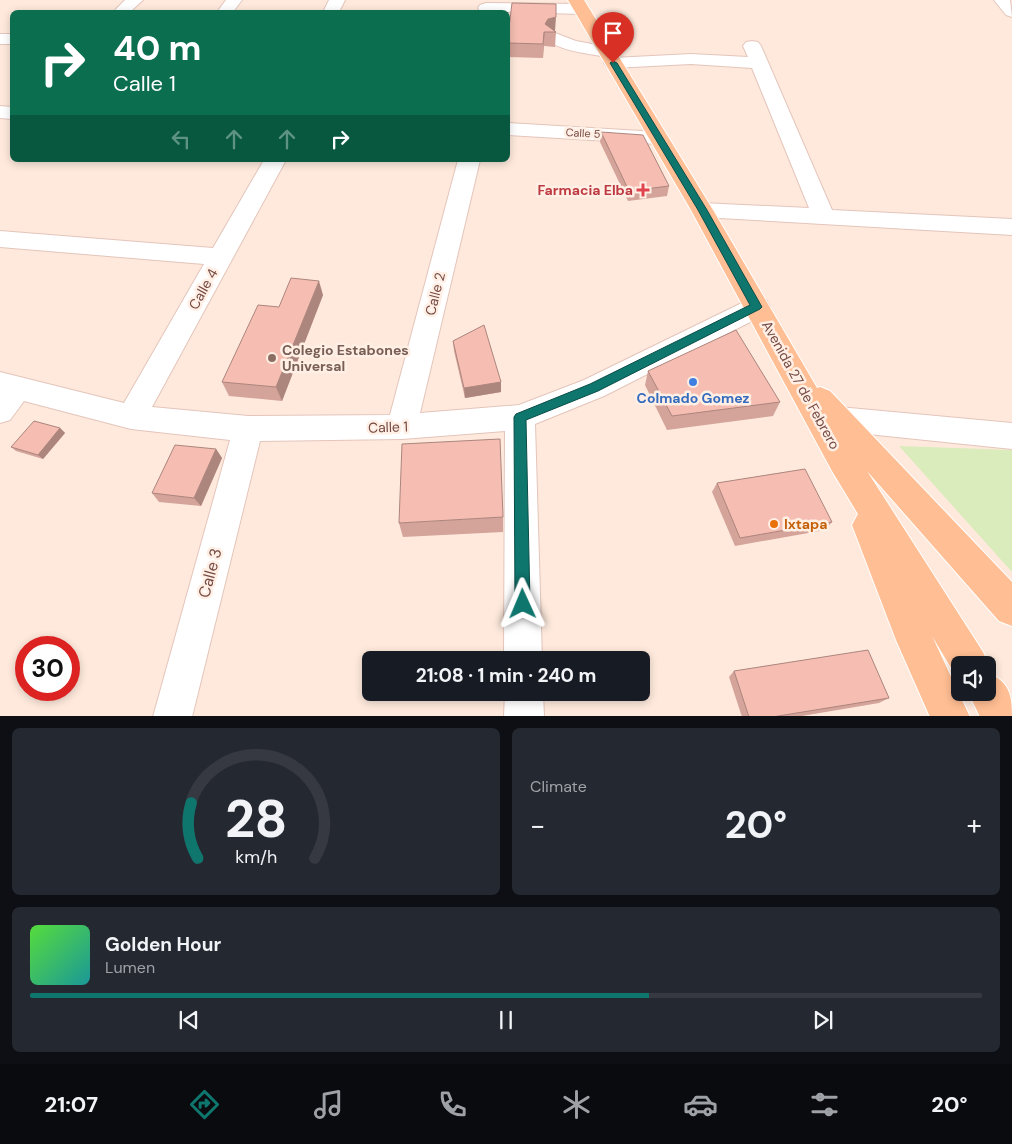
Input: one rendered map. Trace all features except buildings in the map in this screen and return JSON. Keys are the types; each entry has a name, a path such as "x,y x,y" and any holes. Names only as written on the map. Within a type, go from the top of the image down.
{"main road":[{"name":"Avenida 27 de Febrero","path":"578,5 702,210 843,461 964,656"},
{"path":"789,364 1012,608"},
{"name":"Avenida 27 de Febrero","path":"843,461 914,640 951,716"},
{"path":"993,701 1002,716"}],"street":[{"path":"123,10 135,0"},
{"path":"1002,0 1012,12"},
{"path":"485,7 578,5"},
{"path":"555,38 610,58 691,59 755,55 822,215"},
{"name":"Calle 5","path":"510,130 658,138"},
{"name":"Calle 4","path":"131,417 274,162"},
{"name":"Calle 2","path":"402,427 468,162"},
{"path":"702,210 822,215 1012,227"},
{"path":"0,239 220,257"},
{"name":"Calle 1","path":"9,385 131,417 248,429 402,427 520,417 594,388 757,307"},
{"path":"0,411 9,385"},
{"path":"520,417 524,651"},
{"path":"839,419 1012,436"},
{"name":"Calle 3","path":"172,716 248,429"},
{"path":"524,701 524,716"}],"green space":[{"path":"899,446 1012,450 1012,572"}],"place":[{"name":"Farmacia Elba","path":"643,190"},
{"name":"Colegio Estabones Universal","path":"272,358"},
{"name":"Colmado Gomez","path":"693,382"},
{"name":"Ixtapa","path":"774,524"}],"route":[{"path":"523,604 520,417 594,388 757,307 702,210 613,63"}]}
